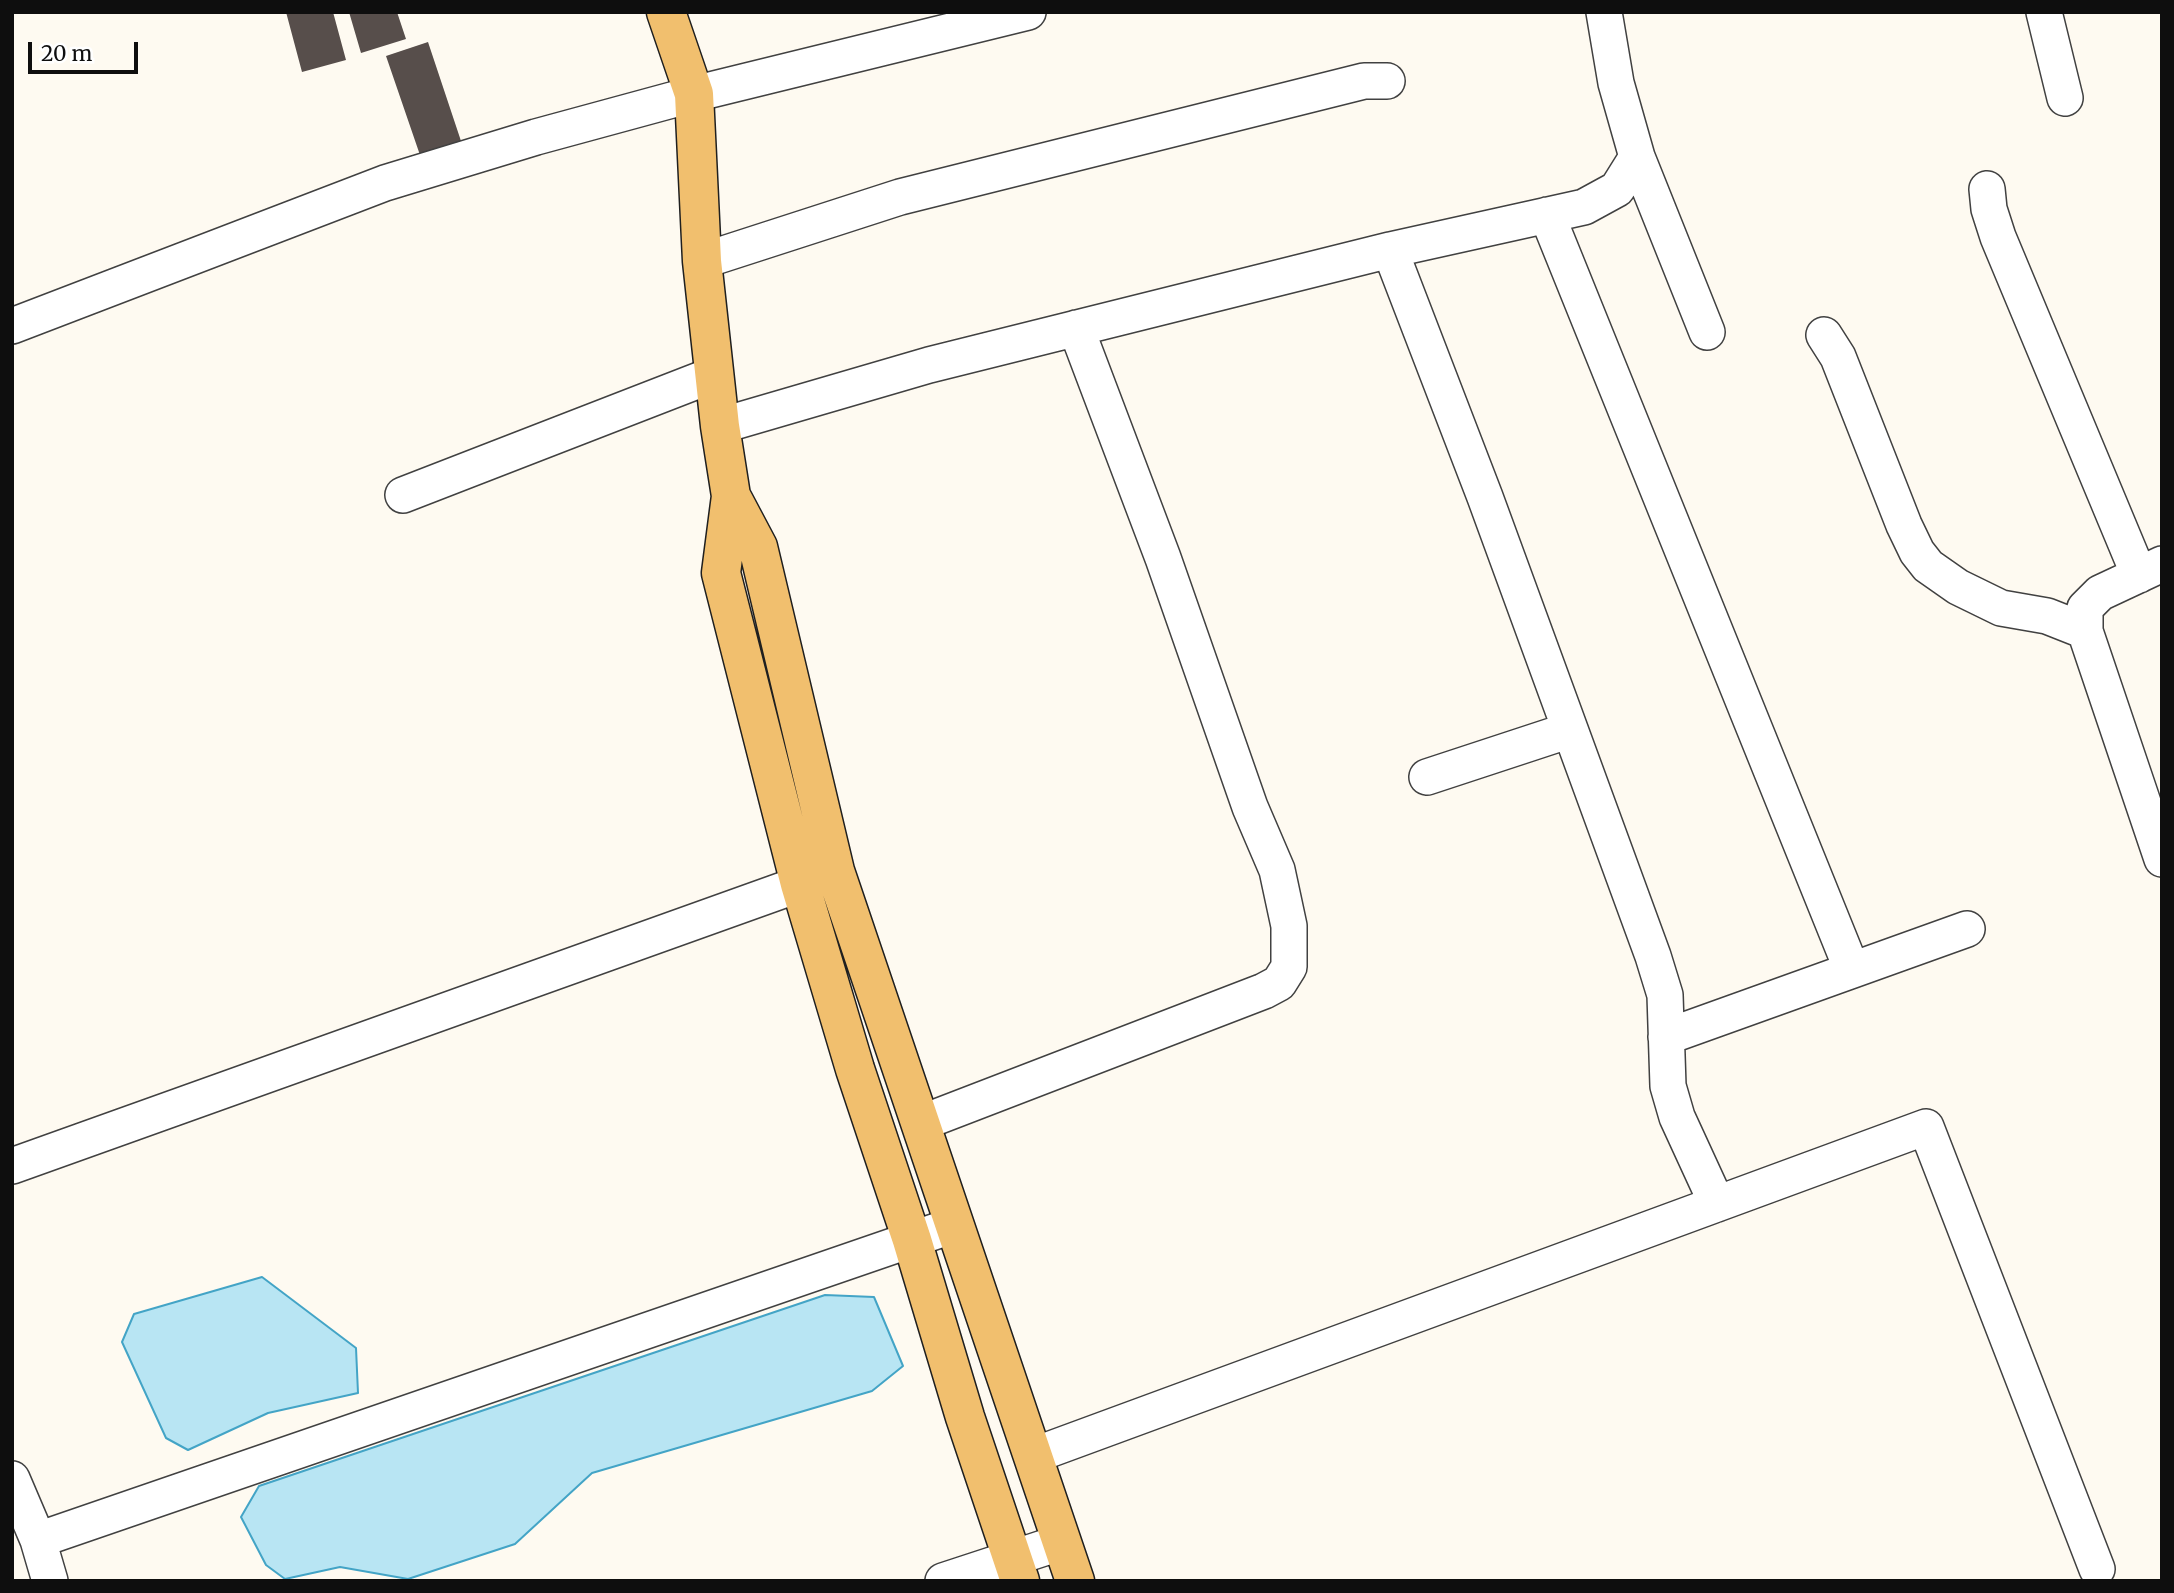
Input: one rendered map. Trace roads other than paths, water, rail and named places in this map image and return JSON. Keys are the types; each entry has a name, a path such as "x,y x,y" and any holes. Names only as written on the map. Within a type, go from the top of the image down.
{"main road":[{"path":"668,14 694,94 702,261 720,426 731,496 722,573 800,884 965,1418 1016,1569"},
{"path":"731,496 758,547 835,871 1074,1581"}],"street":[{"path":"12,326 385,183 536,137 694,94 1028,12"},
{"path":"1604,12 1616,83 1637,157 1707,332"},
{"path":"2044,12 2065,98"},
{"path":"702,261 913,194 1364,81 1387,81"},
{"path":"720,426 929,365 1390,250 1584,207 1617,190 1637,157"},
{"path":"1987,189 1989,209 1998,237 2151,569 2100,593 2085,608 2085,631 2162,859"},
{"path":"1547,215 1852,970"},
{"path":"1390,250 1612,841 1665,995 1668,1086 1674,1107 1717,1204"},
{"path":"921,1124 1264,991 1279,983 1289,967 1289,926 1277,870 1250,807 1163,558 1076,328"},
{"path":"1824,335 1838,357 1917,552 1928,566 1958,587 2001,608 2047,616 2085,631"},
{"path":"403,495 715,374"},
{"path":"1427,777 1570,730"},
{"path":"12,1166 800,884"},
{"path":"1665,1037 1967,929"},
{"path":"1032,1456 1926,1127 2097,1569"},
{"path":"38,1539 954,1225"},
{"path":"12,1479 38,1539 50,1581"},
{"path":"943,1581 1016,1569 1062,1542"}],"water":[{"path":"262,1277 356,1348 358,1393 268,1413 188,1450 166,1438 122,1342 134,1314"},
{"path":"825,1295 874,1297 903,1366 872,1391 592,1473 515,1544 408,1579 340,1567 285,1579 266,1565 241,1517 259,1486"}]}
